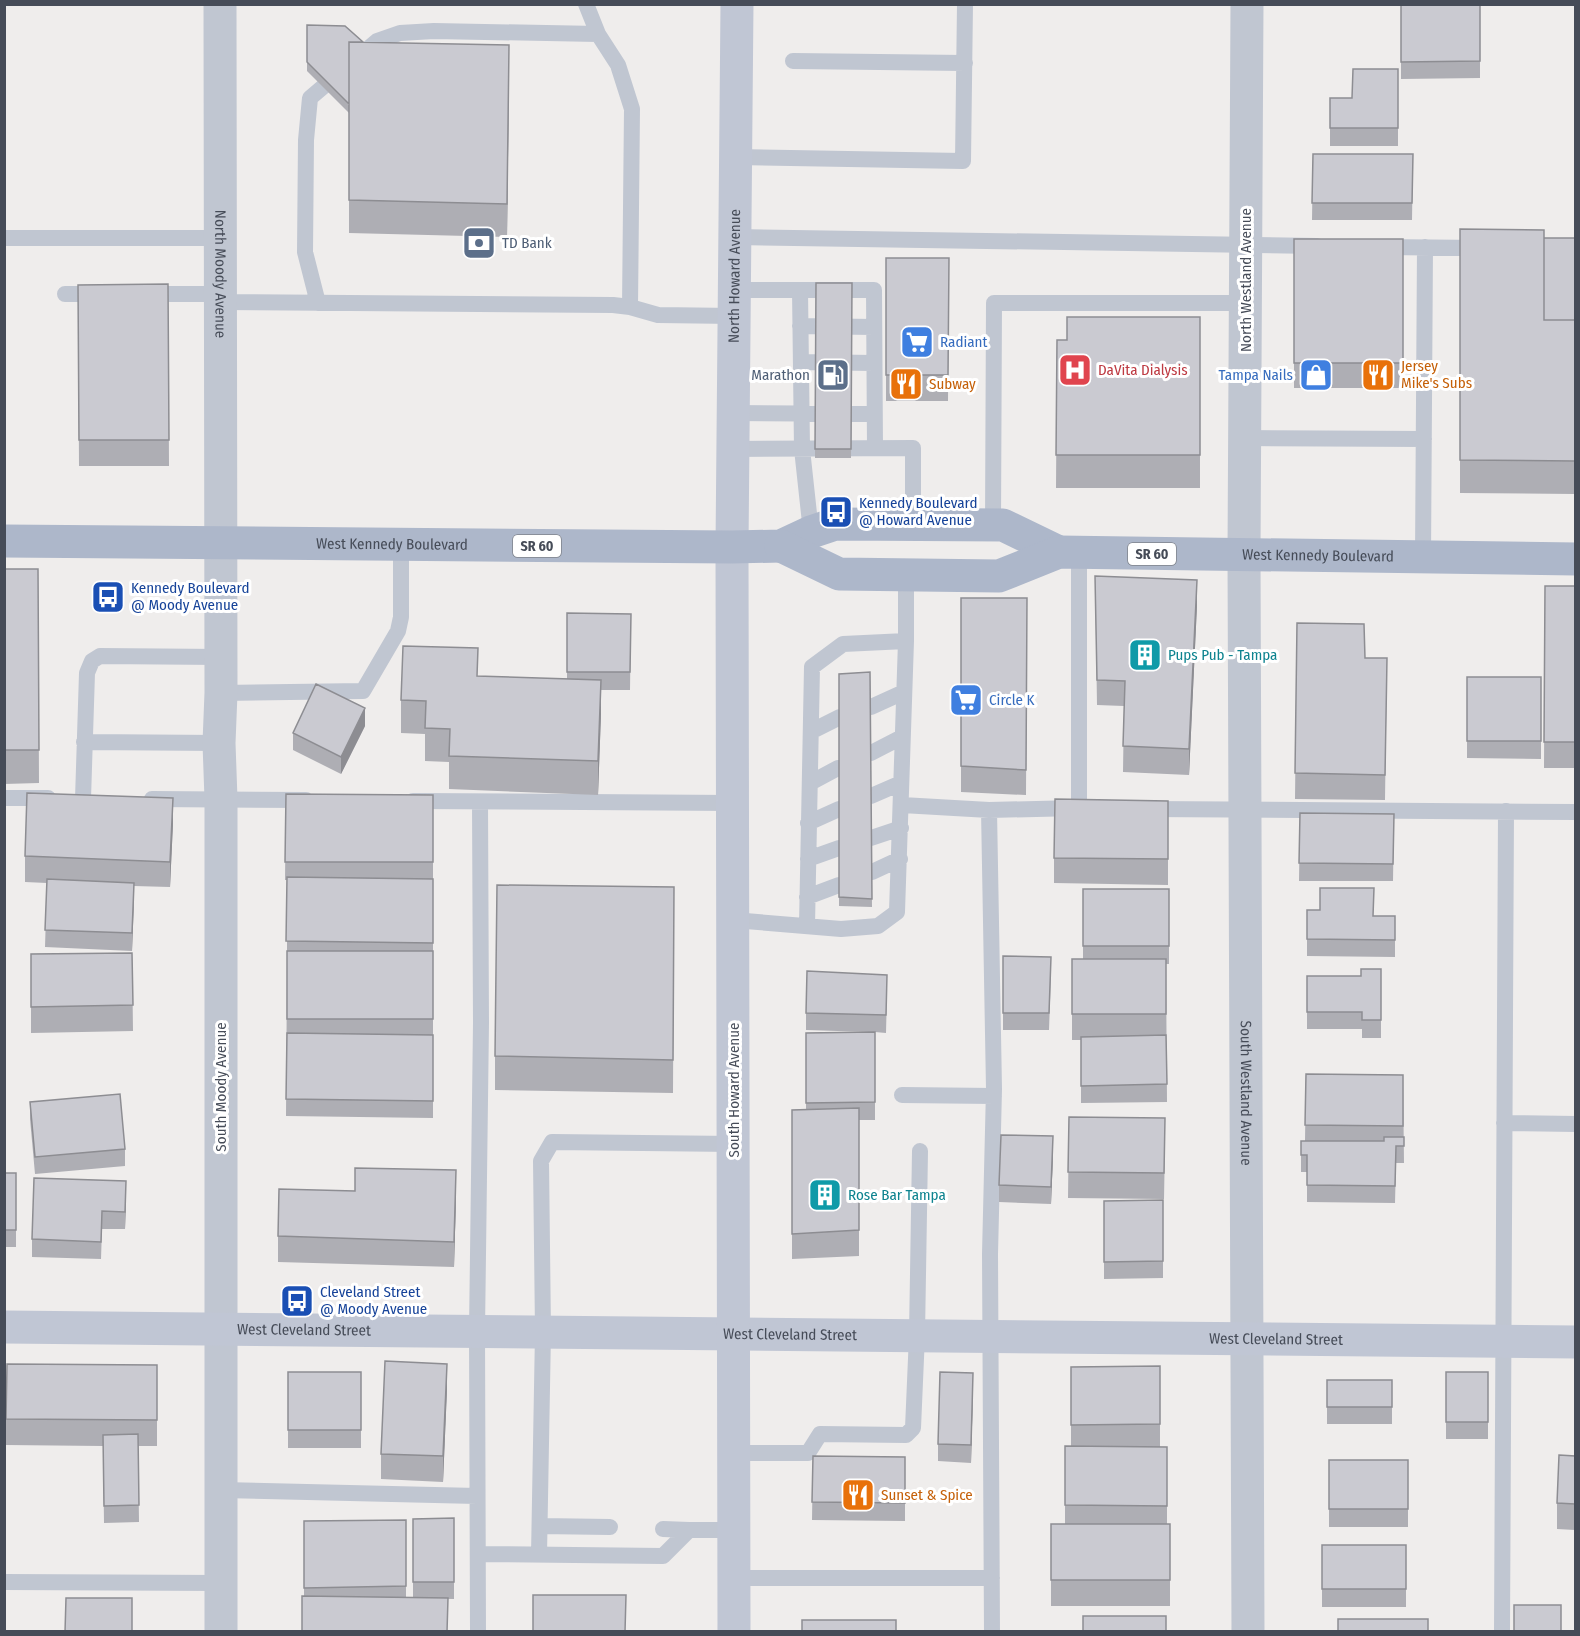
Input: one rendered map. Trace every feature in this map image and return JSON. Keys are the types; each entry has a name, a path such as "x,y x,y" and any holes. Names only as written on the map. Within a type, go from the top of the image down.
{"main road":[{"name":"North Howard Avenue","path":"732,548 737,4"},
{"name":"West Kennedy Boulevard","path":"4,541 732,548 782,546 811,532 835,524 913,524 1003,525 1069,552"},
{"name":"West Kennedy Boulevard","path":"782,546 839,574 999,576 1069,552 1575,559"},
{"name":"South Howard Avenue","path":"732,548 734,1632"},
{"name":"West Cleveland Street","path":"4,1327 1575,1342"}],"street":[{"name":"North Moody Avenue","path":"220,4 221,543"},
{"name":"North Westland Avenue","path":"1245,555 1247,4"},
{"name":"South Moody Avenue","path":"221,543 219,743 221,799 221,1632"},
{"name":"South Westland Avenue","path":"1245,555 1248,1632"}],"lane":[{"path":"586,4 598,34 618,64 632,109 630,307"},
{"path":"735,157 963,161 965,4"},
{"path":"318,303 304,252 306,140 310,98 377,41 399,33 434,31 598,34"},
{"path":"793,61 965,63"},
{"path":"735,237 1330,246"},
{"path":"4,238 220,238"},
{"path":"1365,246 1494,248"},
{"path":"1423,558 1425,247"},
{"path":"800,290 802,449 811,532"},
{"path":"65,294 118,294 318,303 613,305 658,315 800,290 874,290 875,448"},
{"path":"993,526 994,303 1245,303"},
{"path":"800,326 874,327"},
{"path":"801,362 874,363"},
{"path":"734,413 874,414"},
{"path":"1245,438 1424,439"},
{"path":"733,449 913,448 913,524"},
{"path":"221,693 363,691 398,631 400,545"},
{"path":"902,806 989,810 1085,808 1069,552"},
{"path":"734,920 841,928 878,926 897,912 902,806 906,574"},
{"path":"807,926 812,667 843,644 906,641"},
{"path":"4,798 77,799 84,742 87,673 92,661 100,656 221,657"},
{"path":"872,707 904,692"},
{"path":"812,731 840,717"},
{"path":"871,753 902,737"},
{"path":"84,742 219,743"},
{"path":"810,783 838,768"},
{"path":"871,796 901,783"},
{"path":"141,799 327,800"},
{"path":"398,801 733,803"},
{"path":"478,1632 480,802"},
{"path":"1126,808 1575,812"},
{"path":"808,823 839,809"},
{"path":"989,810 994,1096 990,1254 992,1632"},
{"path":"1502,1632 1506,811"},
{"path":"872,838 901,828"},
{"path":"808,860 839,848"},
{"path":"872,872 900,860"},
{"path":"807,897 839,885"},
{"path":"902,1095 994,1096"},
{"path":"1504,1123 1575,1124"},
{"path":"539,1555 543,1332 540,1161 552,1142 734,1144"},
{"path":"734,1453 808,1453 820,1434 906,1435 913,1428 920,1151"},
{"path":"221,1490 477,1496"},
{"path":"540,1526 610,1527"},
{"path":"663,1528 734,1530"},
{"path":"478,1554 663,1556 689,1530"},
{"path":"734,1578 992,1578"},
{"path":"4,1582 221,1582"}],"building":[{"path":"1401,4 1480,4 1480,61 1401,62"},
{"path":"307,25 345,26 363,42 349,42 349,104 307,62"},
{"path":"349,42 509,45 507,204 349,200"},
{"path":"1353,69 1398,69 1398,128 1330,128 1330,98 1352,98"},
{"path":"1313,154 1413,154 1412,203 1312,203"},
{"path":"1460,229 1544,230 1544,320 1575,320 1575,461 1460,460"},
{"path":"1544,238 1575,238 1575,320 1544,320"},
{"path":"1294,239 1403,239 1403,363 1294,363"},
{"name":"Radiant","path":"886,258 949,258 948,375 886,375"},
{"name":"Marathon","path":"816,283 852,283 851,449 815,449"},
{"path":"168,284 169,440 79,440 78,285"},
{"path":"1067,317 1200,317 1200,455 1056,455 1057,340 1067,340"},
{"path":"4,569 38,569 39,750 4,750"},
{"name":"Pups Pub - Tampa","path":"1095,576 1197,580 1189,749 1123,746 1125,681 1097,680"},
{"path":"1545,586 1575,586 1575,742 1544,742"},
{"path":"961,598 1027,598 1026,770 961,766"},
{"path":"567,613 631,614 630,672 567,672"},
{"path":"1297,623 1364,624 1365,658 1387,658 1385,775 1295,773"},
{"path":"403,646 478,648 477,676 601,680 598,761 449,756 450,729 425,728 426,701 401,700"},
{"path":"870,672 872,899 839,897 839,674"},
{"path":"1467,677 1541,677 1541,741 1467,741"},
{"path":"316,684 365,708 341,757 293,733"},
{"path":"27,793 173,798 170,862 25,856"},
{"path":"286,794 433,795 433,862 285,862"},
{"path":"1055,799 1168,801 1168,859 1054,858"},
{"path":"1300,813 1394,814 1393,864 1299,863"},
{"path":"287,877 433,879 433,943 286,941"},
{"path":"47,879 134,883 132,933 45,930"},
{"path":"497,885 674,887 673,1060 495,1056"},
{"path":"1320,888 1374,888 1373,916 1395,916 1395,940 1307,939 1307,910 1320,910"},
{"path":"1083,889 1169,889 1169,946 1083,946"},
{"path":"287,951 433,951 433,1019 287,1019"},
{"path":"132,953 133,1005 31,1007 31,954"},
{"path":"1003,956 1051,957 1049,1013 1003,1013"},
{"path":"1072,959 1166,959 1166,1014 1072,1014"},
{"path":"1361,969 1381,969 1381,1020 1362,1020 1362,1012 1307,1012 1307,976 1361,976"},
{"path":"807,971 887,975 886,1015 806,1013"},
{"path":"875,1032 875,1102 806,1103 806,1033"},
{"path":"287,1033 433,1035 433,1101 286,1099"},
{"path":"1166,1035 1167,1084 1081,1086 1081,1037"},
{"path":"1306,1074 1403,1075 1403,1126 1305,1125"},
{"path":"120,1094 125,1149 35,1157 30,1102"},
{"name":"Rose Bar Tampa","path":"859,1108 859,1230 792,1234 792,1110"},
{"path":"1069,1117 1165,1118 1164,1173 1068,1172"},
{"path":"1001,1135 1053,1136 1051,1187 999,1185"},
{"path":"1384,1137 1404,1137 1404,1146 1396,1146 1395,1186 1307,1185 1307,1155 1301,1155 1301,1141 1384,1141"},
{"path":"355,1168 456,1170 454,1242 278,1236 279,1189 355,1191"},
{"path":"4,1173 16,1173 16,1230 4,1230"},
{"path":"34,1178 126,1181 125,1212 102,1211 101,1242 32,1239"},
{"path":"1163,1200 1163,1261 1104,1262 1104,1201"},
{"path":"385,1361 447,1364 443,1456 381,1454"},
{"path":"7,1364 157,1365 157,1420 6,1419"},
{"path":"1160,1366 1160,1424 1071,1425 1071,1367"},
{"path":"288,1372 361,1372 361,1430 288,1430"},
{"path":"940,1372 973,1373 971,1445 938,1444"},
{"path":"1446,1372 1488,1372 1488,1422 1446,1422"},
{"path":"1327,1380 1392,1380 1392,1407 1327,1407"},
{"path":"138,1434 139,1505 104,1506 103,1435"},
{"path":"1065,1446 1167,1447 1167,1506 1065,1505"},
{"path":"1559,1455 1575,1456 1575,1504 1557,1503"},
{"path":"813,1456 905,1457 905,1503 812,1502"},
{"path":"1329,1460 1408,1460 1408,1509 1329,1509"},
{"path":"454,1518 454,1582 413,1582 413,1519"},
{"path":"406,1520 406,1586 304,1588 304,1521"},
{"path":"1051,1524 1170,1524 1170,1580 1051,1580"},
{"path":"1322,1545 1406,1545 1406,1589 1322,1589"},
{"path":"533,1595 626,1595 625,1632 533,1632"},
{"path":"302,1596 448,1598 447,1632 302,1632"},
{"path":"66,1598 132,1598 132,1632 65,1632"},
{"path":"1514,1605 1561,1605 1561,1632 1514,1632"},
{"path":"1083,1616 1166,1616 1166,1632 1083,1632"},
{"path":"1338,1619 1428,1619 1428,1632 1338,1632"},
{"path":"802,1620 896,1620 896,1632 802,1632"}],"place":[{"name":"TD Bank","path":"479,243"},
{"name":"Radiant","path":"917,342"},
{"name":"DaVita Dialysis","path":"1075,370"},
{"name":"Marathon","path":"833,375"},
{"name":"Tampa Nails","path":"1316,375"},
{"name":"Jersey Mike's Subs","path":"1378,375"},
{"name":"Subway","path":"906,384"},
{"name":"Kennedy Boulevard @ Howard Avenue","path":"836,512"},
{"name":"Kennedy Boulevard @ Moody Avenue","path":"108,597"},
{"name":"Pups Pub - Tampa","path":"1145,655"},
{"name":"Circle K","path":"966,700"},
{"name":"Rose Bar Tampa","path":"825,1195"},
{"name":"Cleveland Street @ Moody Avenue","path":"297,1301"},
{"name":"Sunset & Spice","path":"858,1495"}]}
